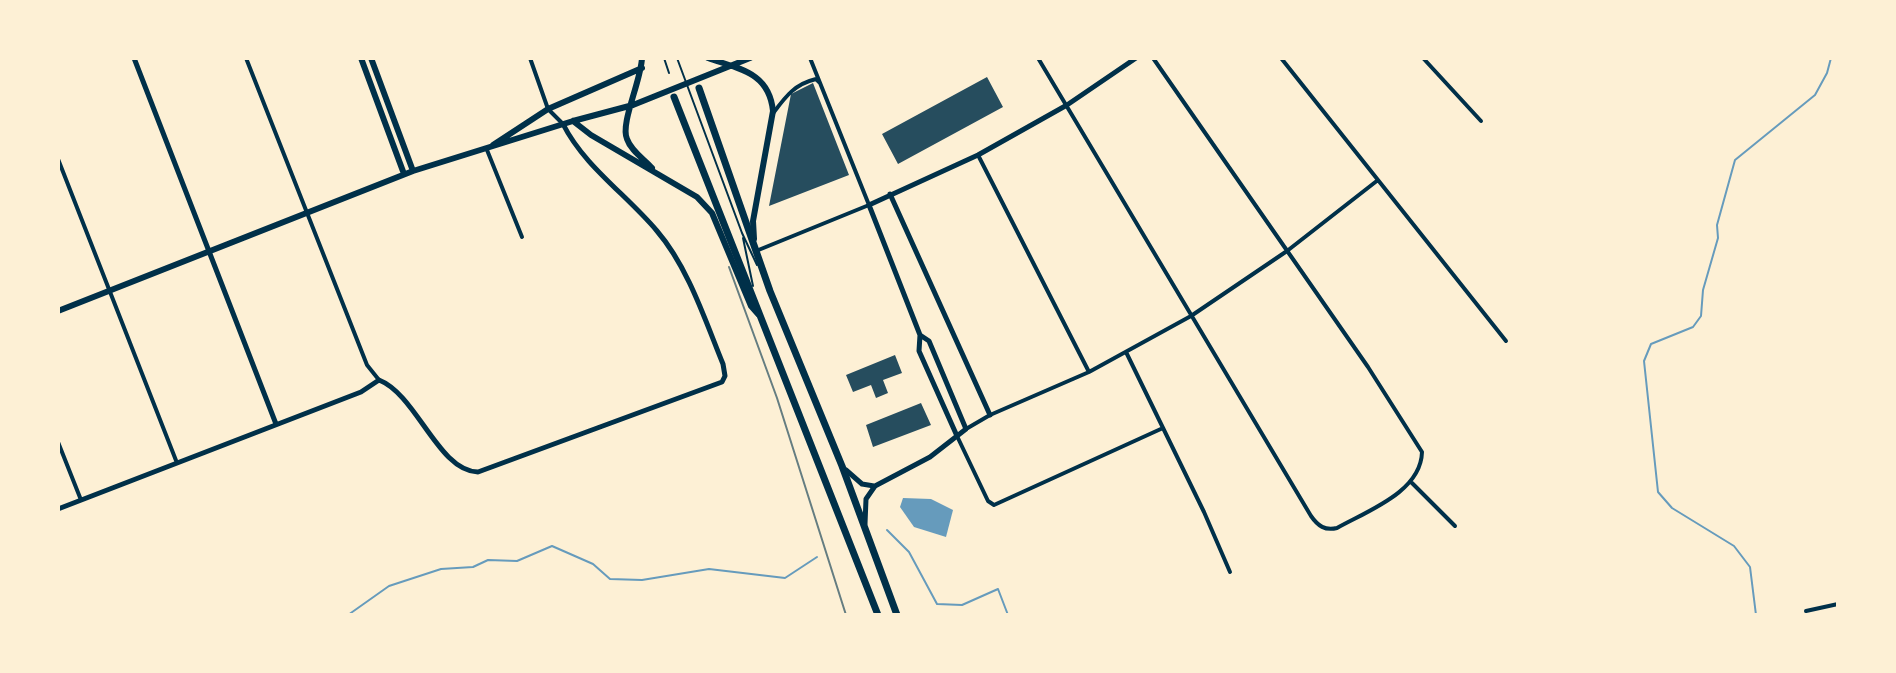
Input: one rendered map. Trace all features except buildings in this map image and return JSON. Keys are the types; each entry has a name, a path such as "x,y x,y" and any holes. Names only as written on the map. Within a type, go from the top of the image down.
{"main road":[{"path":"361,58 404,174"},
{"path":"642,58 633,105 625,119 627,141 661,176"},
{"path":"708,58 750,72 764,84 771,96 772,114 753,221 756,251"},
{"path":"58,311 404,174 633,105 750,58"},
{"path":"364,66 370,69 372,60"},
{"path":"372,60 413,171"},
{"path":"487,150 548,109 642,68"},
{"path":"699,88 770,291 842,466 897,615"},
{"path":"674,97 878,615"},
{"path":"573,121 707,205 751,306 762,320"}],"street":[{"path":"134,58 276,424"},
{"path":"246,58 367,365 379,380 397,393 459,467 478,472 722,382 725,370 671,249 656,229 592,164 548,109 530,58"},
{"path":"810,58 920,335 919,351 988,501 999,504 1163,428"},
{"path":"1038,58 1311,516 1322,527 1337,528 1412,483 1420,470 1422,452 1368,367 1153,58"},
{"path":"756,251 869,205 978,155 1067,105 1136,58"},
{"path":"1281,58 1506,341"},
{"path":"1423,58 1481,121"},
{"path":"772,114 790,91 812,80 820,82"},
{"path":"487,150 522,237"},
{"path":"978,155 1089,372"},
{"path":"58,159 177,463"},
{"path":"865,525 866,499 875,486 930,457 990,415 1089,372 1191,316 1287,251 1378,180"},
{"path":"890,194 990,415"},
{"path":"920,335 929,341 966,429"},
{"path":"1126,352 1230,572"},
{"path":"58,509 361,392 379,380"},
{"path":"58,442 81,500"},
{"path":"842,466 862,484 875,486"},
{"path":"1412,483 1455,526"},
{"path":"1806,611 1838,604"}],"lane":[{"path":"677,58 742,233 770,291"},
{"path":"742,233 755,302"}],"path":[{"path":"664,58 669,73"}],"water":[{"path":"903,498 931,499 953,510 946,537 914,527 900,507"}],"waterway":[{"path":"1756,615 1750,567 1734,546 1672,508 1658,492 1644,361 1651,344 1693,327 1701,316 1703,290 1718,238 1717,225 1735,160 1815,95 1831,58"},
{"path":"887,530 909,552 937,604 962,605 998,589 1008,615"},
{"path":"348,615 389,586 441,569 473,567 488,560 517,561 552,546 593,564 610,579 642,580 709,569 785,578 817,557"}],"railway":[{"path":"729,267 777,398 846,615"}]}
